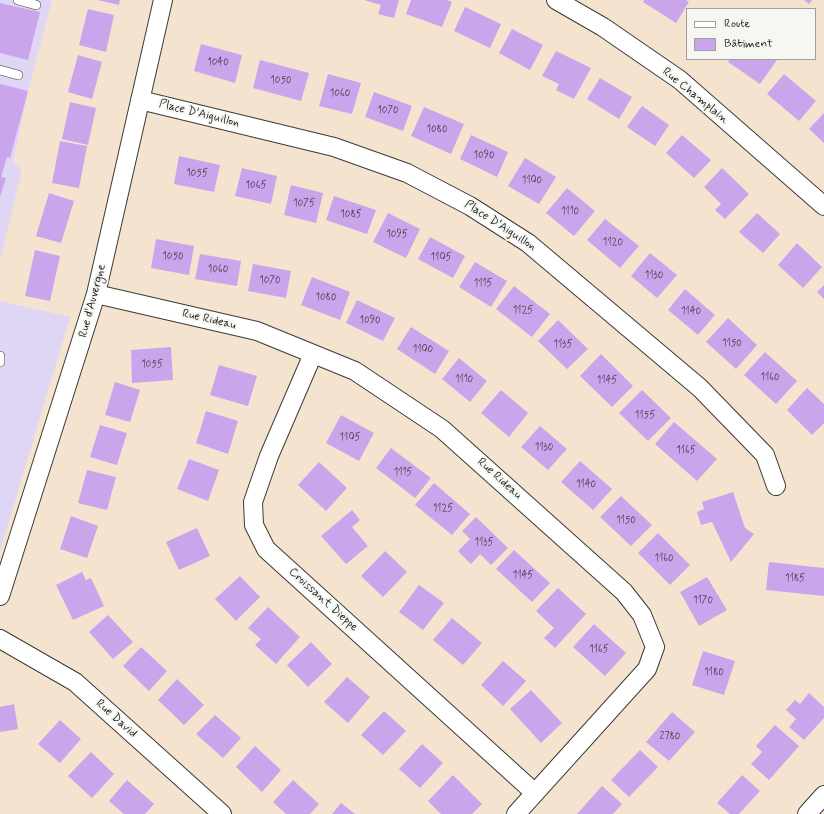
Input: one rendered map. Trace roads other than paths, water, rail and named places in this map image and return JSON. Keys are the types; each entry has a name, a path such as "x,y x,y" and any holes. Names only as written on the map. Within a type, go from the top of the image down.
{"street":[{"name":"Rue d'Auvergne","path":"2,586 96,294 163,0"},
{"name":"Rue Champlain","path":"556,0 602,27 680,80 824,206"},
{"name":"Place D'Aiguillon","path":"140,100 334,147 407,173 470,206 528,242 700,388 766,455 776,486"},
{"name":"Rue Rideau","path":"96,294 257,332 356,370 442,428 624,592 642,615 655,647 647,669 516,814"},
{"name":"Croissant Dieppe","path":"313,354 269,456 253,502 254,524 266,549 535,793"},
{"name":"Rue David","path":"0,639 75,682 222,814"},
{"path":"807,814 824,794"}],"lane":[{"path":"18,0 36,5"},
{"path":"0,70 18,75"},
{"path":"0,356 0,362"}]}
